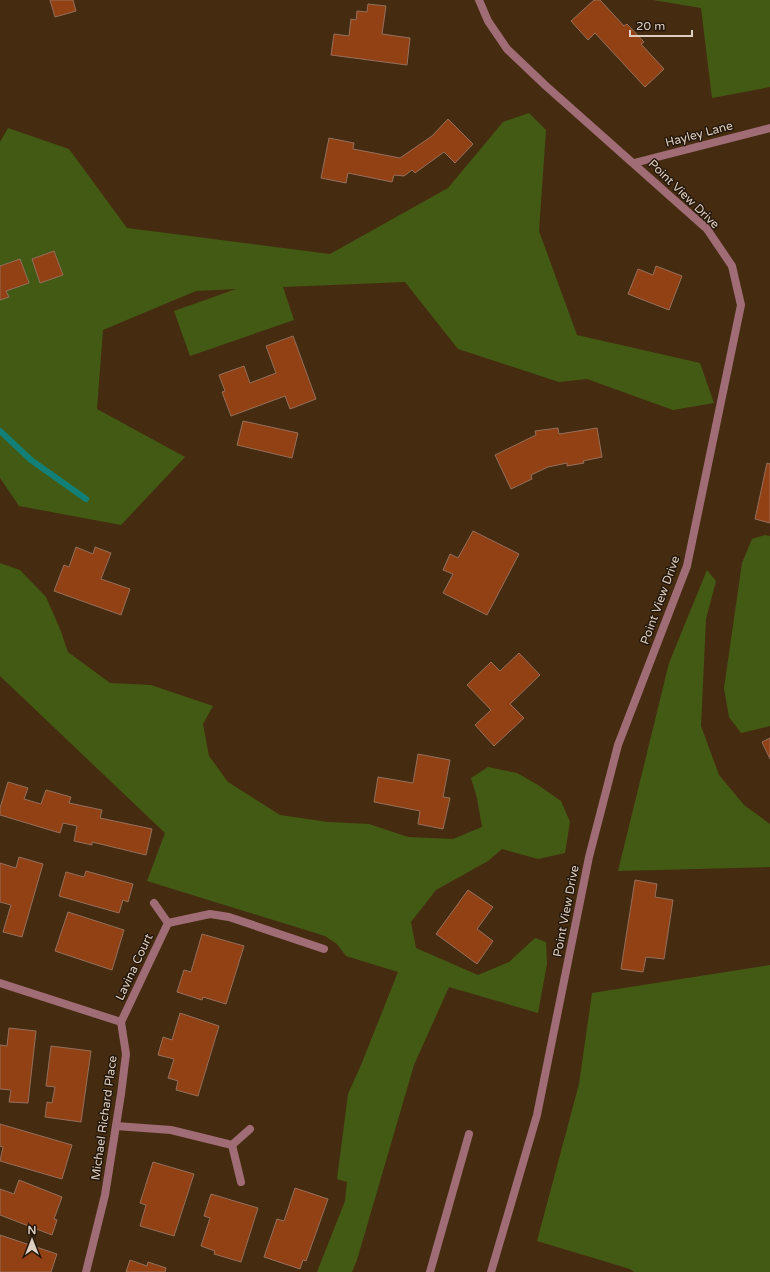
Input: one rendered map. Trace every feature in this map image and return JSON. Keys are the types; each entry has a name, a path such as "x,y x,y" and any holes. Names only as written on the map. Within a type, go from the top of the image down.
{"street":[{"name":"Point View Drive","path":"479,0 488,21 507,49 546,86 707,229 732,266 741,305 688,566 618,745 589,857 537,1115 491,1272"},
{"name":"Hayley Lane","path":"634,163 770,128"},
{"path":"154,903 168,923 210,914 229,917 324,949"},
{"name":"Lavina Court","path":"121,1022 168,923"},
{"path":"0,982 121,1022"},
{"name":"Michael Richard Place","path":"86,1272 105,1195 116,1126 126,1054 121,1022"},
{"path":"116,1126 171,1130 232,1145"},
{"path":"232,1145 250,1129"},
{"path":"430,1272 469,1134"},
{"path":"232,1145 241,1182"}],"green space":[{"path":"653,0 770,0 770,87 712,98 701,8"},
{"path":"529,113 546,130 539,231 577,335 700,363 714,403 673,410 587,379 559,382 458,349 405,282 283,287 294,320 190,356 174,311 236,289 196,291 103,330 97,409 185,457 121,525 19,506 0,478 0,142 8,128 69,149 127,228 330,254 448,188 503,122"},
{"path":"765,535 770,536 770,726 741,733 729,717 724,688 742,563 752,539"},
{"path":"0,563 20,570 46,597 68,652 110,683 151,685 213,706 203,724 209,756 228,782 280,815 328,822 369,824 408,837 453,839 482,827 477,798 471,778 488,767 517,773 561,801 570,822 565,853 538,859 502,849 488,861 436,890 411,922 416,948 478,975 509,962 535,938 546,942 547,964 538,1013 449,987 414,1065 357,1260 352,1272 317,1272 345,1201 347,1182 337,1179 348,1094 398,972 346,956 337,944 325,936 147,881 165,833 0,676"},
{"path":"707,570 716,581 706,619 701,726 719,775 744,805 770,824 770,867 618,871 669,663"},
{"path":"770,965 770,1272 634,1272 630,1269 537,1241 579,1084 592,993"}],"building":[{"path":"50,0 73,0 76,11 55,17"},
{"path":"594,0 600,0 624,26 627,24 644,42 641,44 664,69 645,87 595,33 588,40 571,21"},
{"path":"368,4 386,6 382,34 410,38 407,65 331,55 334,34 349,36 351,19 356,20 357,11 367,12"},
{"path":"448,119 473,144 455,163 444,152 415,173 412,170 404,176 394,175 392,182 348,173 346,183 321,178 329,138 354,143 353,149 400,158 432,136"},
{"path":"54,251 63,275 40,283 32,259"},
{"path":"20,259 29,283 6,291 9,297 0,300 0,266"},
{"path":"656,266 682,276 669,310 628,294 638,269 653,275"},
{"path":"293,336 316,399 290,409 285,396 231,416 222,392 225,391 219,375 244,366 250,383 276,373 266,346"},
{"path":"243,421 298,433 292,458 237,445"},
{"path":"558,428 559,434 597,428 602,457 583,461 584,463 567,466 567,463 548,467 531,475 532,479 511,489 495,455 536,435 535,431"},
{"path":"767,463 770,464 770,523 755,519"},
{"path":"473,531 519,554 487,615 443,593 453,574 443,570 450,554 458,558"},
{"path":"76,547 93,554 95,547 111,553 101,579 130,589 121,615 54,591 64,565 69,567"},
{"path":"519,653 540,675 510,704 524,718 494,746 475,725 491,710 467,685 491,662 500,671"},
{"path":"770,738 770,759 762,742"},
{"path":"418,754 450,760 443,797 450,798 443,829 418,824 420,811 374,802 378,777 413,783"},
{"path":"8,782 28,788 24,799 41,804 46,790 71,797 69,803 102,810 100,818 152,829 146,855 92,842 92,845 74,841 77,826 63,823 60,833 0,815 0,808"},
{"path":"19,857 43,864 22,937 3,932 11,905 0,902 0,863 16,868"},
{"path":"86,871 133,884 128,902 123,900 119,913 59,896 66,872 84,877"},
{"path":"635,880 657,884 655,897 673,900 664,959 646,957 643,972 621,969"},
{"path":"468,890 493,907 477,929 493,941 477,964 436,934"},
{"path":"68,912 124,930 112,970 55,951"},
{"path":"202,934 244,946 226,1004 203,997 202,1000 177,992 184,970 191,972"},
{"path":"180,1013 219,1026 198,1096 176,1090 178,1081 168,1078 174,1059 158,1055 163,1037 172,1040"},
{"path":"9,1028 36,1031 28,1103 9,1102 11,1090 0,1089 0,1045 7,1046"},
{"path":"51,1046 91,1051 81,1122 45,1117 47,1102 52,1103 55,1087 46,1086"},
{"path":"0,1124 72,1145 62,1179 0,1161 3,1147 0,1146"},
{"path":"153,1162 194,1174 174,1236 140,1226 146,1205 140,1203"},
{"path":"19,1180 62,1197 54,1219 57,1220 52,1235 0,1215 0,1189 14,1194"},
{"path":"295,1188 328,1199 306,1261 303,1260 300,1269 264,1257 277,1219 284,1221"},
{"path":"211,1194 258,1208 241,1262 214,1254 215,1251 201,1246 210,1218 204,1216"},
{"path":"0,1235 57,1254 51,1272 0,1272"},
{"path":"130,1260 147,1266 148,1262 166,1268 165,1272 126,1272"}],"waterway":[{"path":"0,431 31,460 86,499"}]}
